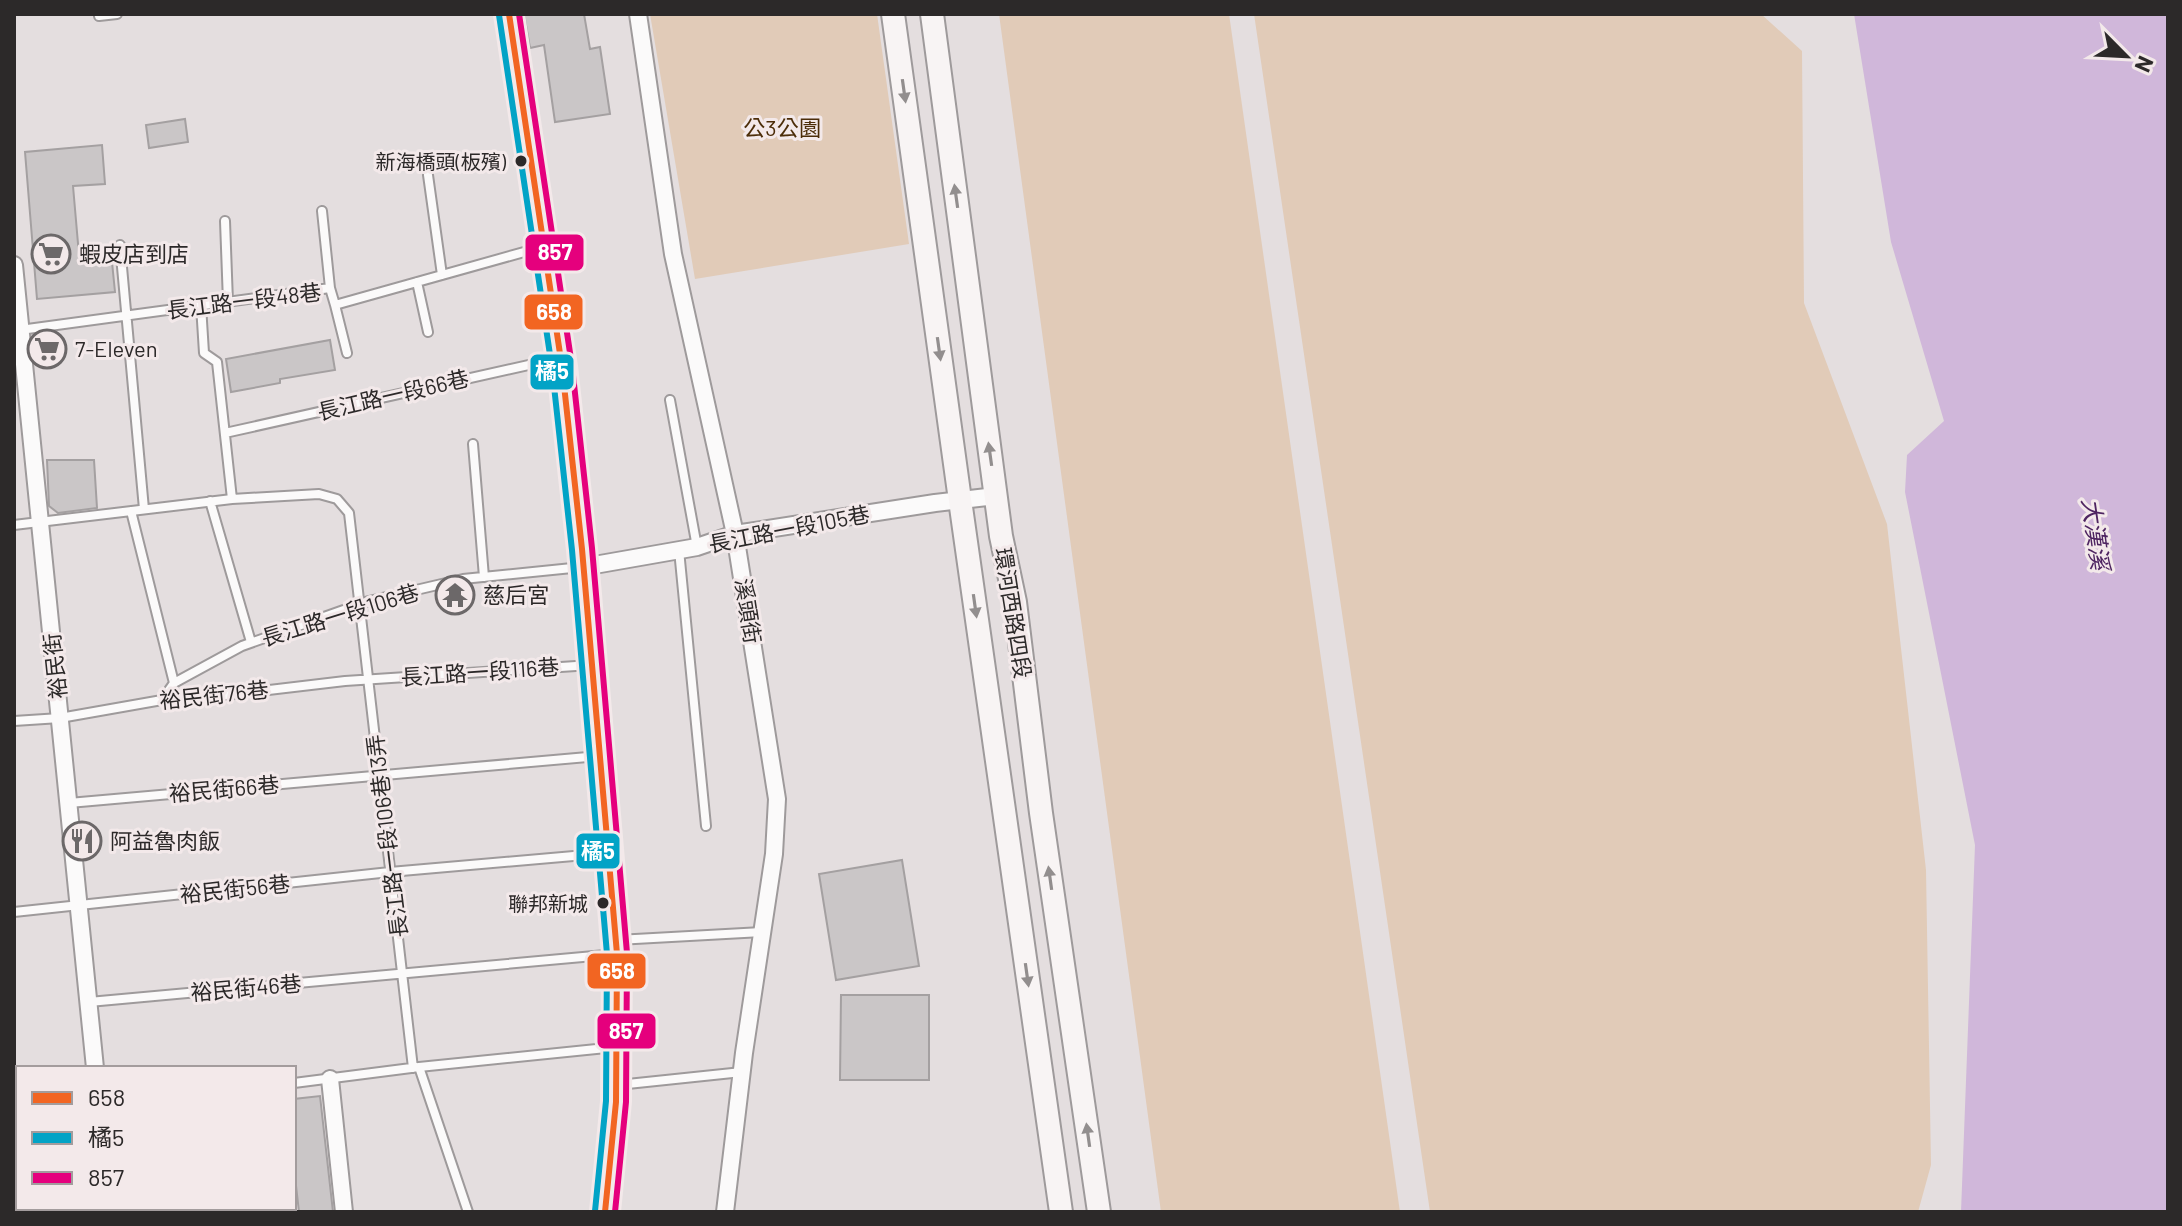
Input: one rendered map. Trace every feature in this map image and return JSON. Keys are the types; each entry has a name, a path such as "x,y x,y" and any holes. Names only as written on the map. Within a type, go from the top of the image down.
{"street":[{"path":"509,14 561,357 617,947 617,1085 605,1212"},
{"name":"溪頭街","path":"638,14 673,254 735,534 777,799 774,854 725,1212"},
{"name":"環河西路四段","path":"893,14 1061,1212"},
{"name":"環河西路四段","path":"932,14 1001,536 1015,602 1041,813 1099,1212"},
{"name":"裕民街","path":"14,265 18,330 41,522 95,1066"},
{"name":"長江路一段105巷","path":"583,567 697,547 735,534 996,496"},
{"path":"330,1079 344,1212"}],"lane":[{"path":"99,16 117,14"},
{"path":"428,175 442,275"},
{"path":"322,211 330,288"},
{"path":"225,221 228,302"},
{"path":"120,245 144,509"},
{"name":"長江路一段48巷","path":"18,330 330,288 335,305 543,247"},
{"path":"417,282 428,332"},
{"path":"201,305 204,353 217,362 232,499"},
{"path":"335,305 347,353"},
{"name":"長江路一段66巷","path":"225,433 561,357"},
{"path":"670,400 697,547"},
{"path":"473,444 484,577"},
{"name":"長江路一段106巷13弄","path":"14,525 210,501 319,494 337,499 349,513 416,1067 468,1212"},
{"path":"210,501 251,642"},
{"path":"131,511 174,683"},
{"path":"679,550 706,826"},
{"name":"長江路一段106巷","path":"162,700 174,683 251,642 361,604 463,579 583,567"},
{"name":"長江路一段116巷","path":"369,679 591,665"},
{"name":"裕民街76巷","path":"14,721 60,718 162,700 369,679"},
{"name":"裕民街66巷","path":"69,803 599,756"},
{"name":"裕民街56巷","path":"14,912 390,872 609,853"},
{"name":"裕民街46巷","path":"89,1002 403,973 762,932"},
{"path":"296,1083 617,1047"},
{"path":"617,1085 742,1072"}],"green space":[{"name":"公3公園","path":"650,14 877,14 909,244 695,279"},
{"path":"999,14 1229,14 1400,1212 1161,1212"},
{"path":"1254,14 1761,14 1802,51 1804,303 1887,524 1926,870 1931,1165 1918,1212 1430,1212"}],"water":[{"name":"大漢溪","path":"1854,14 2168,14 2168,1212 1961,1212 1975,845 1905,492 1907,455 1944,421 1891,242"}],"building":[{"path":"524,14 584,14 590,49 600,47 610,114 555,122 544,45 530,48"},
{"path":"185,119 188,142 149,148 146,125"},
{"path":"102,145 105,184 73,186 79,255 111,252 115,292 37,299 25,152"},
{"path":"330,340 335,370 280,379 280,383 231,392 226,359"},
{"path":"47,460 94,460 97,508 58,513 49,506"},
{"path":"902,860 919,966 836,980 819,874"},
{"path":"841,995 929,995 929,1080 840,1080"},
{"path":"320,1096 333,1212 299,1212 296,1099"}],"transit line":[{"name":"658","path":"509,14 562,367 582,549 617,954 616,1102 605,1212"},
{"name":"857","path":"519,14 572,366 592,548 627,953 626,1102 615,1212"},
{"name":"橘5","path":"499,15 552,368 572,550 607,954 606,1101 595,1211"}],"place":[{"name":"新海橋頭(板殯)","path":"521,161"},
{"name":"蝦皮店到店","path":"51,254"},
{"name":"7-Eleven","path":"47,349"},
{"name":"慈后宮","path":"455,595"},
{"name":"阿益魯肉飯","path":"82,841"},
{"name":"聯邦新城","path":"603,903"}]}
